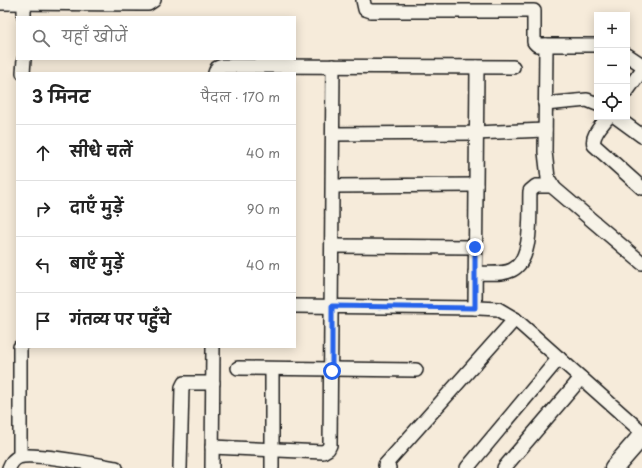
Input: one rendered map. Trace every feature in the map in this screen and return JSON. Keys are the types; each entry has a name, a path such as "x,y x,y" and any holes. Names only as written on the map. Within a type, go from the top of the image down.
{"street":[{"path":"0,3 90,2 148,4 154,0"},
{"path":"363,0 366,9 371,11 424,5 534,5 534,42 537,45 594,45"},
{"path":"24,2 24,16"},
{"path":"546,45 545,130 546,167 548,178 553,186 642,262"},
{"path":"630,56 641,63 630,85"},
{"path":"23,72 24,60"},
{"path":"215,72 217,68 222,66 268,70 333,66 513,67"},
{"path":"212,447 322,452 328,449 332,371 333,66"},
{"path":"475,308 477,66"},
{"path":"545,104 588,100 594,103"},
{"path":"606,120 592,140 594,146 642,188"},
{"path":"620,120 642,136"},
{"path":"333,134 545,130"},
{"path":"333,186 476,185"},
{"path":"475,273 507,272 513,270 518,265 527,249 530,191 536,186 553,186"},
{"path":"332,246 475,247"},
{"path":"296,306 475,308 498,310 515,319 642,432"},
{"path":"386,467 515,319"},
{"path":"20,348 20,456"},
{"path":"212,468 213,348"},
{"path":"467,468 559,358"},
{"path":"238,368 332,371 416,370"},
{"path":"272,369 272,468"},
{"path":"504,468 581,378"},
{"path":"180,468 182,387 184,383 188,382 213,382"},
{"path":"614,468 642,436"},
{"path":"9,468 12,462 20,456 44,457 116,468"}],"route":[{"path":"332,371 332,306 475,308 475,247"}]}
